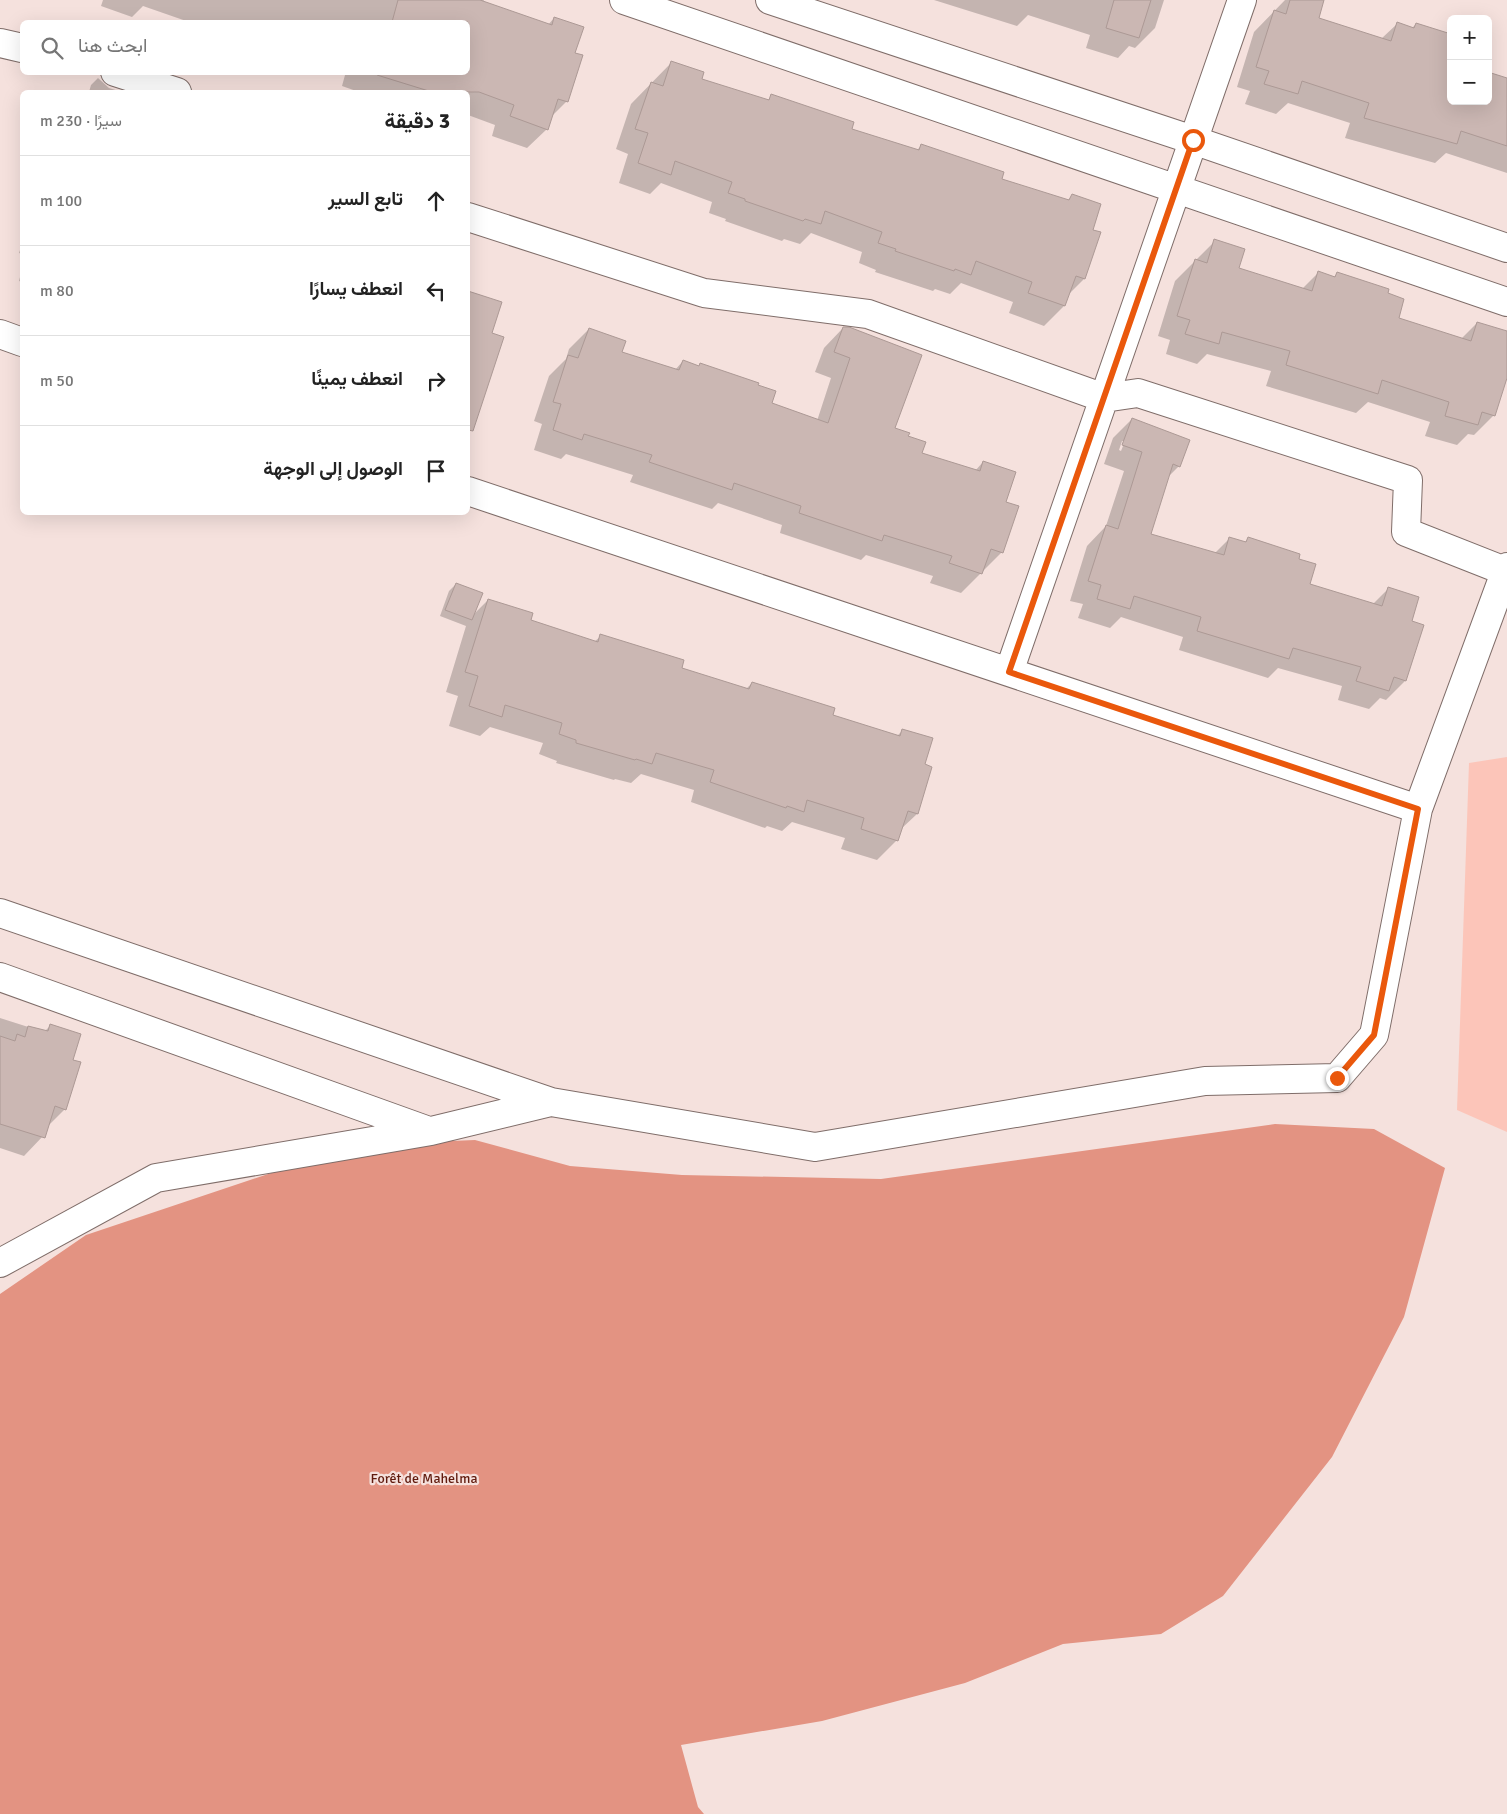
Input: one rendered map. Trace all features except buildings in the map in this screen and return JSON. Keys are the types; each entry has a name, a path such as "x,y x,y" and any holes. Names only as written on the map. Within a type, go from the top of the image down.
{"street":[{"path":"624,0 1507,302"},
{"path":"770,0 1193,140 1507,248"},
{"path":"1009,672 1242,0"},
{"path":"0,43 20,48"},
{"path":"124,75 171,90"},
{"path":"0,913 551,1102 815,1147 1205,1081 1337,1078 1374,1035 1418,809 1506,569 1406,532 1408,480 1138,393 1104,398 868,314 704,293 470,218"},
{"path":"0,334 20,341"},
{"path":"470,492 1418,809"},
{"path":"0,977 430,1131"},
{"path":"0,1263 156,1178 430,1131 551,1102"}],"shaded area":[{"path":"1507,757 1507,1132 1457,1110 1469,763"}],"green space":[{"name":"Forêt de Mahelma","path":"1275,1124 1374,1129 1445,1168 1404,1317 1332,1457 1223,1596 1161,1634 1063,1644 965,1683 822,1721 681,1745 698,1807 704,1814 0,1814 0,1294 86,1235 355,1145 475,1140 570,1166 682,1175 881,1179"}],"route":[{"path":"1193,140 1009,672 1418,809 1374,1035 1337,1078"}]}
